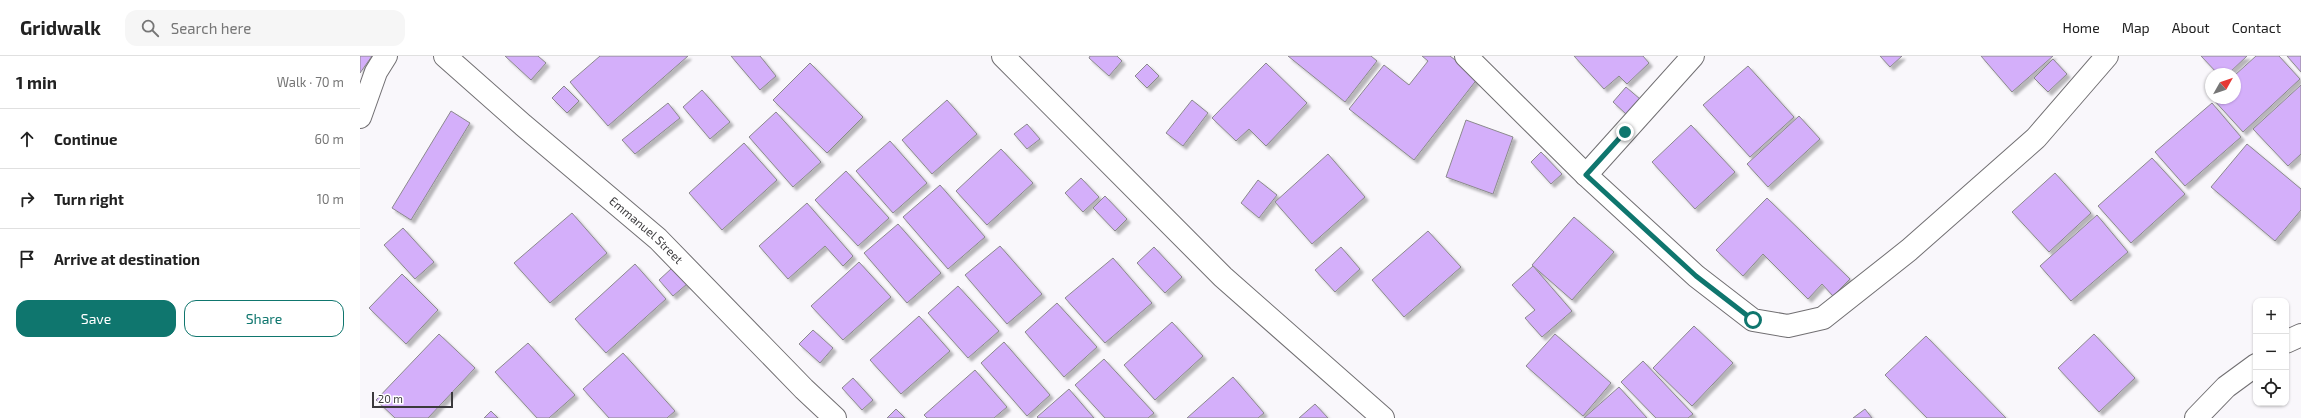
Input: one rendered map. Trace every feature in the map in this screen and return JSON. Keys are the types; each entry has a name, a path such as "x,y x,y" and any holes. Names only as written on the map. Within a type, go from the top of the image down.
{"street":[{"path":"360,117 376,72 386,56"},
{"name":"Emmanuel Street","path":"445,56 523,126 658,239 804,390 835,418"},
{"path":"1004,56 1223,277 1383,418"},
{"path":"1466,56 1586,175 1696,276 1753,320 1788,326 1823,318 1909,250 2036,138 2107,56"},
{"path":"1586,175 1693,56"},
{"path":"2289,341 2301,335"},
{"path":"2196,418 2226,387 2253,366"}],"building":[{"path":"360,56 372,56 360,73"},
{"path":"505,56 538,56 546,63 531,80"},
{"path":"600,56 688,56 608,126 570,82"},
{"path":"731,56 760,56 776,76 760,90"},
{"path":"1090,56 1117,56 1122,61 1109,76 1089,58"},
{"path":"1288,56 1371,56 1377,61 1345,102"},
{"path":"1422,56 1450,56 1478,78 1414,160 1349,109 1384,65 1409,85 1428,61"},
{"path":"1574,56 1643,56 1649,63 1627,84 1619,76 1604,89"},
{"path":"1880,56 1902,56 1890,67"},
{"path":"1981,56 2053,56 2012,92"},
{"path":"2201,56 2247,56 2234,68 2212,68"},
{"path":"2256,56 2279,56 2300,79 2243,132 2217,104 2241,104 2241,70"},
{"path":"2287,56 2301,56 2301,72"},
{"path":"2053,59 2067,74 2048,92 2034,78"},
{"path":"810,63 863,117 827,153 773,100"},
{"path":"1266,63 1307,103 1266,146 1249,129 1236,141 1212,118"},
{"path":"1147,64 1159,76 1147,88 1135,76"},
{"path":"1748,66 1794,117 1750,157 1703,105"},
{"path":"2301,85 2301,154 2288,166 2253,129"},
{"path":"564,86 579,101 567,113 552,98"},
{"path":"1626,87 1640,99 1626,114 1613,102"},
{"path":"702,90 730,122 710,139 683,107"},
{"path":"947,100 977,134 932,174 902,140"},
{"path":"1192,100 1208,113 1183,146 1166,133"},
{"path":"668,103 680,118 635,154 622,140"},
{"path":"2211,104 2213,104 2241,137 2185,186 2155,152"},
{"path":"451,111 470,123 411,220 392,208"},
{"path":"776,112 821,162 793,187 749,137"},
{"path":"1799,116 1820,139 1768,187 1747,164"},
{"path":"1466,120 1513,137 1493,194 1446,177"},
{"path":"1027,124 1040,139 1027,149 1014,134"},
{"path":"1691,125 1735,172 1695,209 1652,162"},
{"path":"890,141 927,183 893,213 856,171"},
{"path":"744,143 777,180 722,230 689,193"},
{"path":"2247,144 2301,189 2301,210 2275,241 2211,187"},
{"path":"1001,149 1033,183 987,225 956,191"},
{"path":"1541,152 1562,174 1551,184 1531,162"},
{"path":"1328,154 1365,197 1312,244 1275,202"},
{"path":"2152,158 2185,194 2131,243 2098,206"},
{"path":"846,171 889,218 858,246 815,200"},
{"path":"2055,173 2091,213 2049,252 2012,212"},
{"path":"1081,178 1099,197 1083,212 1065,193"},
{"path":"1258,180 1277,195 1259,218 1241,203"},
{"path":"940,185 985,237 948,269 903,217"},
{"path":"1105,196 1127,219 1115,231 1093,208"},
{"path":"1767,198 1850,279 1833,296 1822,284 1808,299 1763,254 1743,276 1716,250"},
{"path":"807,203 853,256 843,266 825,246 788,279 759,246"},
{"path":"572,213 607,253 550,303 514,263"},
{"path":"2097,215 2128,252 2071,301 2040,266"},
{"path":"1574,217 1614,252 1572,300 1532,265"},
{"path":"898,224 941,273 907,303 864,253"},
{"path":"403,228 434,262 415,279 384,245"},
{"path":"1428,231 1461,267 1404,317 1372,280"},
{"path":"1000,246 1042,294 1007,324 965,275"},
{"path":"1154,247 1182,277 1165,293 1137,263"},
{"path":"1341,247 1360,269 1335,292 1315,270"},
{"path":"1113,258 1152,303 1105,343 1065,298"},
{"path":"859,262 891,297 843,340 811,306"},
{"path":"635,264 666,299 606,353 575,319"},
{"path":"1533,266 1572,311 1542,337 1525,318 1535,310 1512,285"},
{"path":"672,268 687,284 673,296 659,280"},
{"path":"402,274 438,310 406,344 369,308"},
{"path":"958,286 999,331 968,358 928,313"},
{"path":"1057,303 1097,347 1064,377 1025,332"},
{"path":"919,316 950,351 901,394 870,360"},
{"path":"1172,322 1203,356 1155,400 1124,365"},
{"path":"1694,326 1733,363 1692,406 1653,368"},
{"path":"813,330 833,348 820,363 799,344"},
{"path":"439,334 475,368 428,418 395,418 376,400"},
{"path":"1555,334 1611,383 1583,416 1526,366"},
{"path":"2094,334 2135,378 2099,412 2058,368"},
{"path":"1926,336 2006,418 1927,418 1885,375"},
{"path":"1004,342 1050,395 1027,416 981,363"},
{"path":"528,343 575,395 549,418 537,418 495,372"},
{"path":"623,353 675,411 667,418 609,418 583,389"},
{"path":"1104,359 1154,413 1148,418 1105,418 1075,385"},
{"path":"1643,361 1693,414 1688,418 1656,418 1621,382"},
{"path":"975,370 1007,407 994,418 927,418 924,415"},
{"path":"1233,377 1264,413 1258,418 1187,418"},
{"path":"853,378 873,400 862,410 842,388"},
{"path":"1619,387 1647,418 1584,418"},
{"path":"1069,389 1094,418 1037,417"},
{"path":"1315,404 1328,418 1299,418"},
{"path":"896,409 905,418 887,418"},
{"path":"1865,409 1872,418 1853,418"},
{"path":"491,411 498,418 484,418"}],"route":[{"path":"1625,132 1586,175 1696,276 1753,320"}]}
